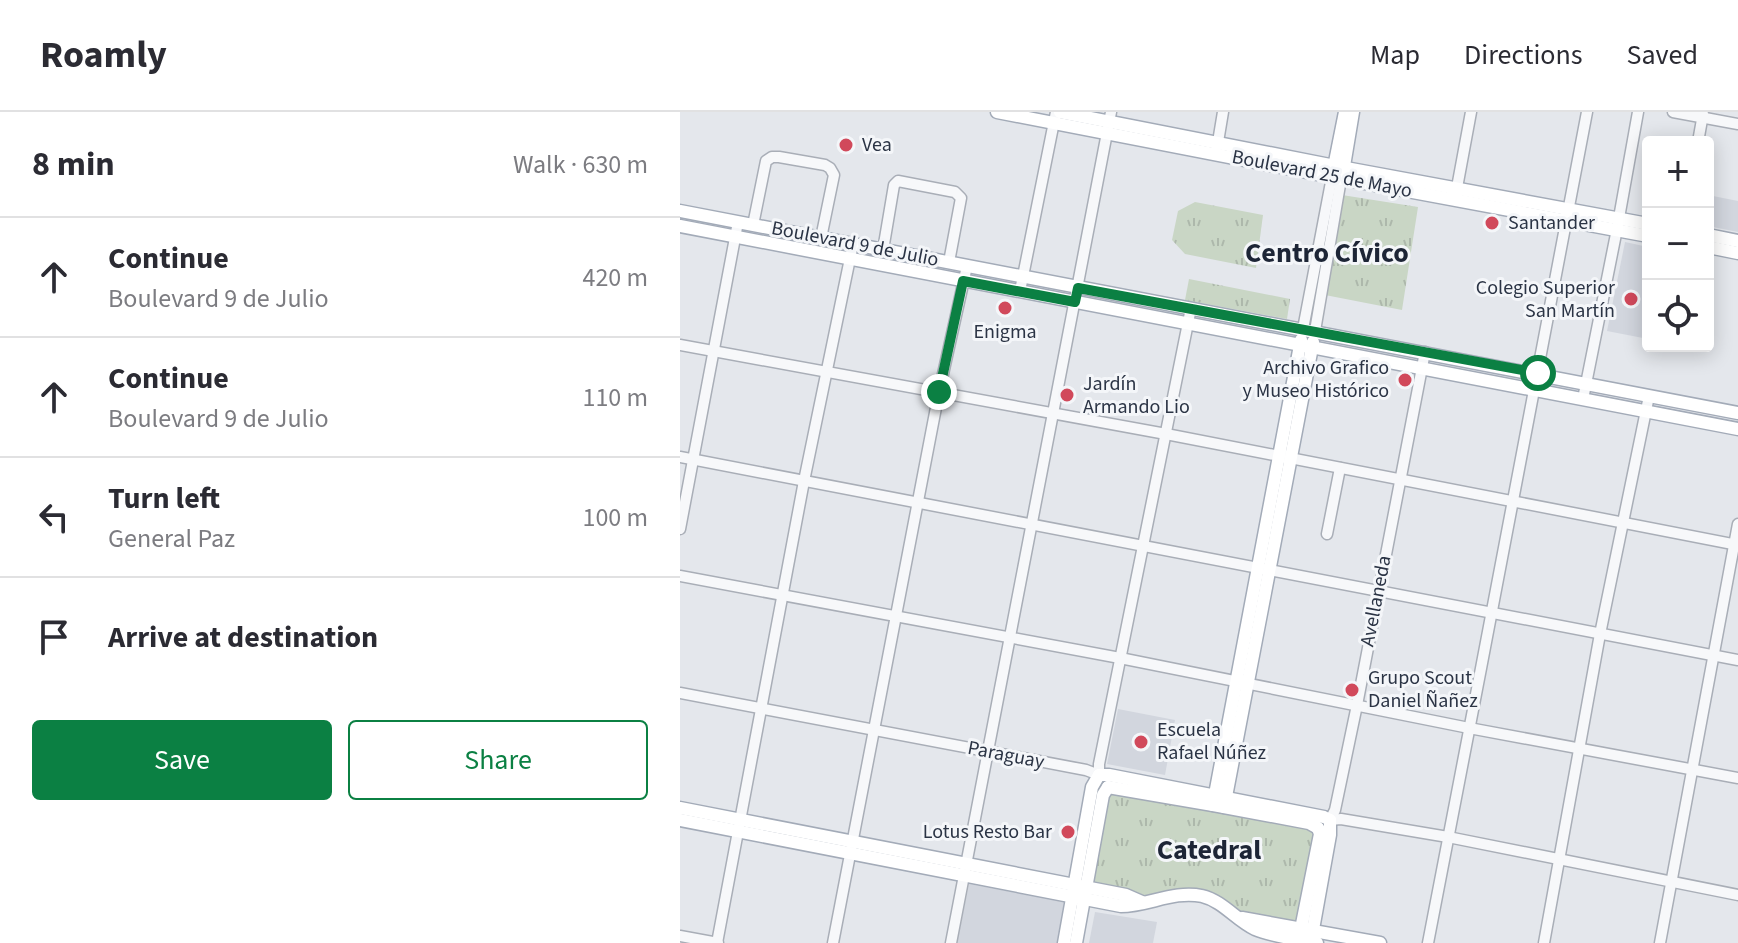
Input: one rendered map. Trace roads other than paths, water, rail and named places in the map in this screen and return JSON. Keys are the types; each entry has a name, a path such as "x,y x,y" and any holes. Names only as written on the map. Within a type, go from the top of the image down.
{"main road":[{"name":"Boulevard 25 de Mayo","path":"998,112 1109,122 1217,148 1618,224 1642,234"},
{"path":"1338,172 1345,112"},
{"path":"1338,172 1353,112"},
{"name":"Boulevard 9 de Julio","path":"680,211 1738,413"},
{"name":"Boulevard 25 de Mayo","path":"1618,224 1642,224"},
{"name":"Boulevard 9 de Julio","path":"680,226 1738,429"},
{"path":"1714,236 1738,241"},
{"path":"1714,248 1738,253"},
{"path":"1220,801 1309,330"},
{"path":"1064,943 1079,892 1103,795 1108,787 1099,775 1092,787 1079,892 1076,943"},
{"name":"Paraguay","path":"1099,775 1220,801"},
{"name":"Paraguay","path":"1108,787 1324,817 1324,824"},
{"path":"680,808 739,825 1079,892 1121,906 1185,895 1200,896 1216,901 1239,918 1307,938 1380,943"},
{"path":"680,820 739,825"},
{"name":"Avellaneda","path":"1307,938 1330,835 1324,824"}],"street":[{"path":"1217,148 1223,112"},
{"path":"1456,193 1471,112"},
{"path":"1428,943 1587,112"},
{"path":"1583,399 1638,112"},
{"path":"1673,112 1703,115 1738,124"},
{"path":"1699,136 1703,115"},
{"path":"1020,291 1056,116"},
{"path":"951,943 1109,122"},
{"path":"753,225 766,161 779,157 825,165 834,175 821,238"},
{"path":"1309,330 1338,172"},
{"path":"883,250 894,185 898,181 955,192 961,198 949,262"},
{"path":"680,529 738,222"},
{"path":"680,936 717,943 804,481 853,244"},
{"path":"833,943 939,392 967,266"},
{"path":"1099,775 1191,308"},
{"path":"680,345 1166,434 1736,544"},
{"name":"Avellaneda","path":"1324,824 1335,810 1425,352"},
{"path":"1544,943 1600,634 1649,396"},
{"path":"680,457 1738,660"},
{"path":"1327,534 1340,468"},
{"path":"1660,943 1738,524"},
{"path":"680,576 1738,778"},
{"name":"Paraguay","path":"680,693 1086,770 1099,775"},
{"name":"Paraguay","path":"1324,824 1341,819 1448,837 1738,895"}],"place":[{"name":"Vea","path":"846,145"},
{"name":"Santander","path":"1492,223"},
{"name":"Colegio Superior San Martín","path":"1631,299"},
{"name":"Enigma","path":"1005,308"},
{"name":"Archivo Grafico y Museo Histórico","path":"1405,380"},
{"name":"Jardín Armando Lio","path":"1067,395"},
{"name":"Grupo Scout Daniel Ñañez","path":"1352,690"},
{"name":"Escuela Rafael Núñez","path":"1141,742"},
{"name":"Lotus Resto Bar","path":"1068,832"}],"district":[{"name":"Centro Cívico","path":"1327,253"},
{"name":"Catedral","path":"1209,850"}]}
